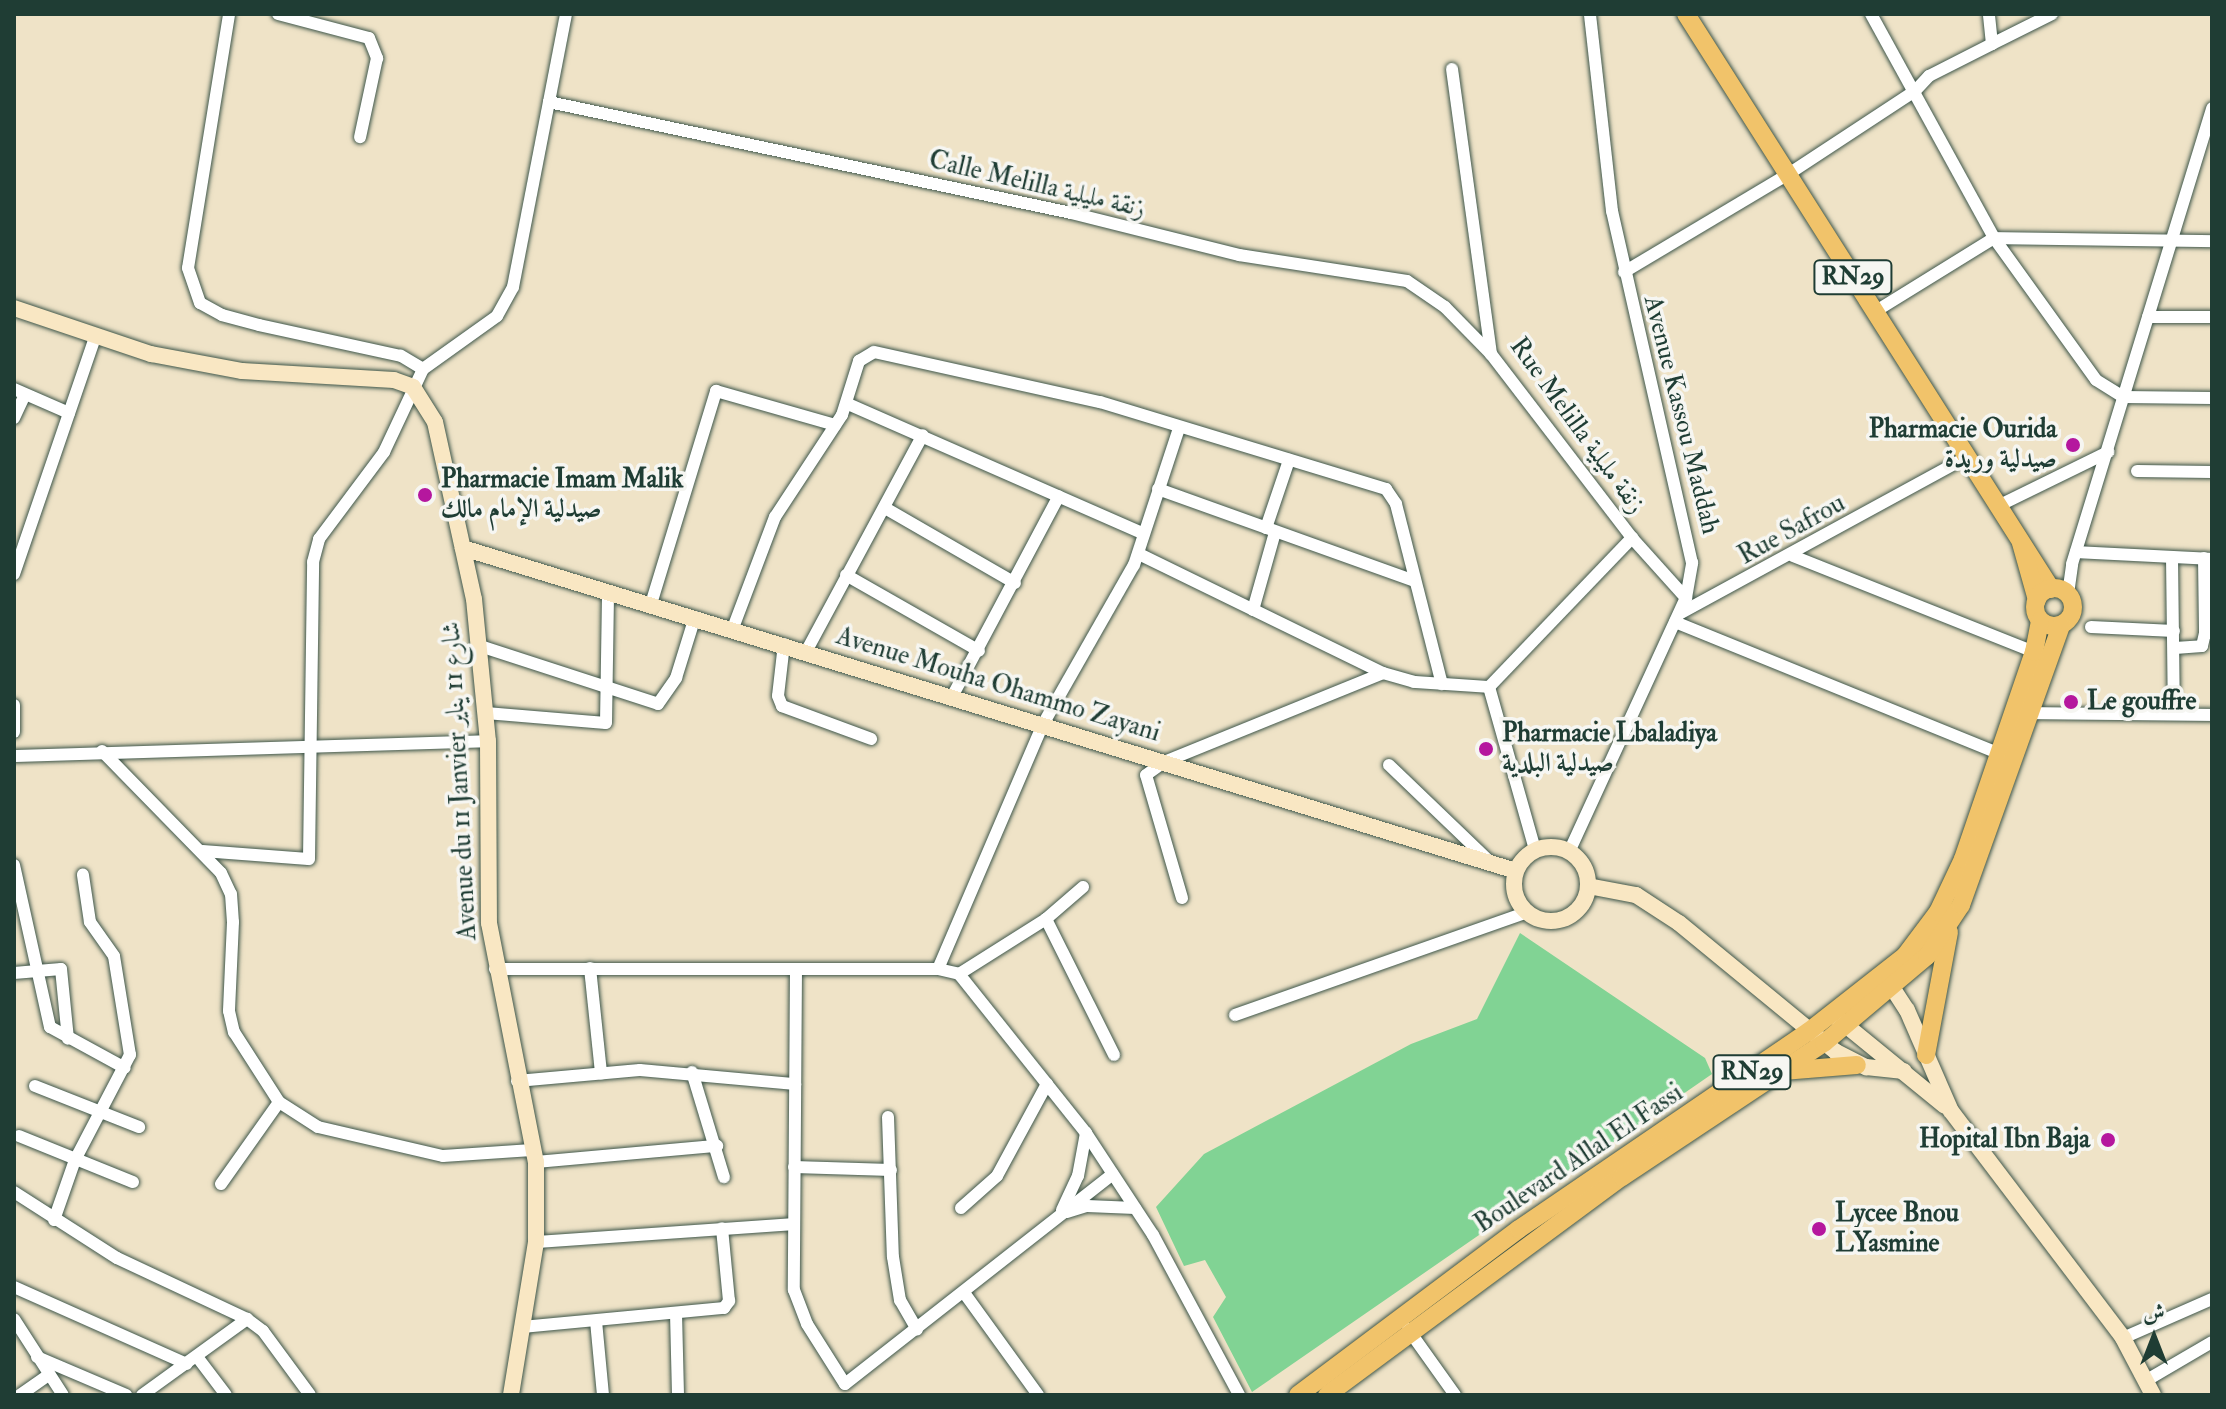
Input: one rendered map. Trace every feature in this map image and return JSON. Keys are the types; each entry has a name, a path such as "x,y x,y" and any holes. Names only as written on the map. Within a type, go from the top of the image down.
{"main road":[{"name":"RN29","path":"1686,14 2053,593 2073,609 2061,625"},
{"name":"RN29","path":"2040,621 2053,593"},
{"name":"Boulevard Allal El Fassi","path":"1888,980 1938,912 1963,859 2034,652 2040,621"},
{"path":"2040,621 2061,625"},
{"name":"Boulevard Allal El Fassi","path":"1327,1395 1404,1324 1816,1038 1950,925 2061,625"},
{"path":"1926,1055 1950,925"},
{"name":"Boulevard Allal El Fassi","path":"1298,1395 1780,1072 1816,1038"},
{"path":"1780,1072 1857,1065"}],"street":[{"path":"229,14 188,268 200,303 234,319 401,356 423,369"},
{"path":"278,14 300,16 365,35 376,50 360,137"},
{"path":"202,851 309,859 309,749 316,550 371,475 423,369 485,326 505,305 513,287 566,14"},
{"name":"Avenue Kassou Maddah","path":"1569,852 1686,598 1692,563 1688,528 1624,272 1612,211 1590,14"},
{"path":"1989,14 1992,44"},
{"path":"1624,272 1787,175 1915,91 1929,76 2052,14"},
{"path":"1875,16 1994,238 2096,380 2123,397 2212,398"},
{"name":"Rue Melilla زنقة مليلية","path":"1452,69 1491,354 1632,538 1686,598"},
{"name":"Calle Melilla زنقة مليلية","path":"549,102 1071,213 1239,255 1407,281 1445,307 1491,354"},
{"path":"2053,593 2074,558 2212,108"},
{"path":"1876,311 1994,238 2212,241"},
{"path":"14,308 151,354 242,371 377,377 413,387"},
{"path":"2148,317 2212,317"},
{"path":"14,574 95,337"},
{"path":"733,628 775,517 848,404 859,361 874,352 1009,378 1391,493 1442,684"},
{"name":"Avenue du 11 Janvier شارع 11 يناير","path":"413,387 435,422 463,548 480,646 488,741 489,923 495,969 534,1156 536,1242 511,1395"},
{"path":"651,604 716,391 835,425"},
{"path":"14,418 20,392 69,413"},
{"path":"848,404 1144,534"},
{"path":"938,969 1042,726 1139,554 1179,428"},
{"path":"807,650 923,435"},
{"path":"1998,506 2108,452"},
{"name":"Rue Safrou","path":"1677,618 1967,457"},
{"path":"1253,610 1289,460"},
{"path":"2137,471 2212,472"},
{"path":"1158,489 1415,581"},
{"path":"953,695 1059,496"},
{"path":"885,508 1015,583"},
{"path":"14,522 28,528"},
{"path":"1139,554 1383,673 1442,684 1489,687 1632,538"},
{"name":"Avenue Mouha Ohammo Zayani","path":"463,548 807,650 1042,726 1516,871"},
{"path":"1793,556 2034,652"},
{"path":"2172,557 2174,714"},
{"path":"2074,558 2208,558 2209,633 2202,646 2175,648"},
{"path":"846,575 979,651"},
{"path":"486,713 604,724 608,591"},
{"path":"480,646 651,705 665,700 695,617"},
{"path":"1677,618 1998,753"},
{"path":"2091,627 2174,631"},
{"path":"784,644 780,704 871,739"},
{"path":"1182,898 1146,775 1164,762 1383,673"},
{"path":"1489,687 1535,850"},
{"path":"14,705 14,732"},
{"path":"2026,713 2212,715"},
{"path":"14,756 488,741"},
{"path":"102,751 202,851 231,894 229,1011 234,1032 279,1102 318,1127 443,1156 534,1156 717,1146"},
{"path":"1389,765 1491,863"},
{"path":"1535,850 1569,852 1584,866 1588,886 1579,908 1570,916 1547,920 1527,912 1515,893 1516,871 1535,850"},
{"path":"14,865 50,1027 125,1068"},
{"path":"54,1220 75,1160 98,1110 125,1068 130,1041 114,956 90,922 83,875"},
{"path":"1588,886 1636,895 1679,923 1753,981 1816,1038 1857,1065 1904,1071"},
{"path":"959,974 1046,919 1083,887"},
{"path":"1235,1015 1527,912"},
{"path":"1046,919 1114,1055"},
{"path":"14,973 55,966 64,975 68,1039"},
{"path":"590,968 601,1073"},
{"path":"495,969 938,969 959,974 1086,1133 1135,1208 1239,1395"},
{"path":"796,969 792,1224 794,1290 807,1324 848,1390 917,1330 1113,1174"},
{"path":"1888,980 1951,1111"},
{"path":"1839,1020 1951,1111 2123,1338 2148,1390 2212,1342"},
{"path":"517,1081 601,1073 692,1072 795,1084"},
{"path":"692,1072 724,1177"},
{"path":"961,1208 997,1176 1047,1084"},
{"path":"35,1086 139,1127"},
{"path":"221,1184 279,1102"},
{"path":"888,1117 900,1300 917,1330"},
{"path":"1060,1214 1078,1176 1086,1133"},
{"path":"19,1136 133,1182"},
{"path":"794,1167 891,1170"},
{"path":"14,1192 117,1258 247,1319 263,1331 310,1395"},
{"path":"1060,1214 1087,1206 1135,1208"},
{"path":"536,1242 792,1224"},
{"path":"522,1327 729,1306 722,1228"},
{"path":"14,1287 192,1361 226,1395"},
{"path":"965,1294 1038,1395"},
{"path":"2123,1338 2212,1299"},
{"path":"676,1313 678,1395"},
{"path":"14,1319 63,1395"},
{"path":"142,1395 157,1391 247,1319"},
{"path":"596,1321 603,1395"},
{"path":"1404,1324 1455,1395"},
{"path":"37,1357 126,1395"},
{"path":"20,1395 49,1375"}],"green space":[{"path":"1520,933 1705,1058 1712,1074 1252,1392 1213,1317 1226,1297 1205,1260 1184,1266 1156,1207 1204,1154 1411,1044 1477,1019"}],"place":[{"name":"Pharmacie Ourida صيدلية وريدة","path":"2073,445"},
{"name":"Pharmacie Imam Malik صيدلية الإمام مالك","path":"425,495"},
{"name":"Le gouffre","path":"2071,702"},
{"name":"Pharmacie Lbaladiya صيدلية البلدية","path":"1486,749"},
{"name":"Hopital Ibn Baja","path":"2108,1140"},
{"name":"Lycee Bnou LYasmine","path":"1819,1229"}]}
